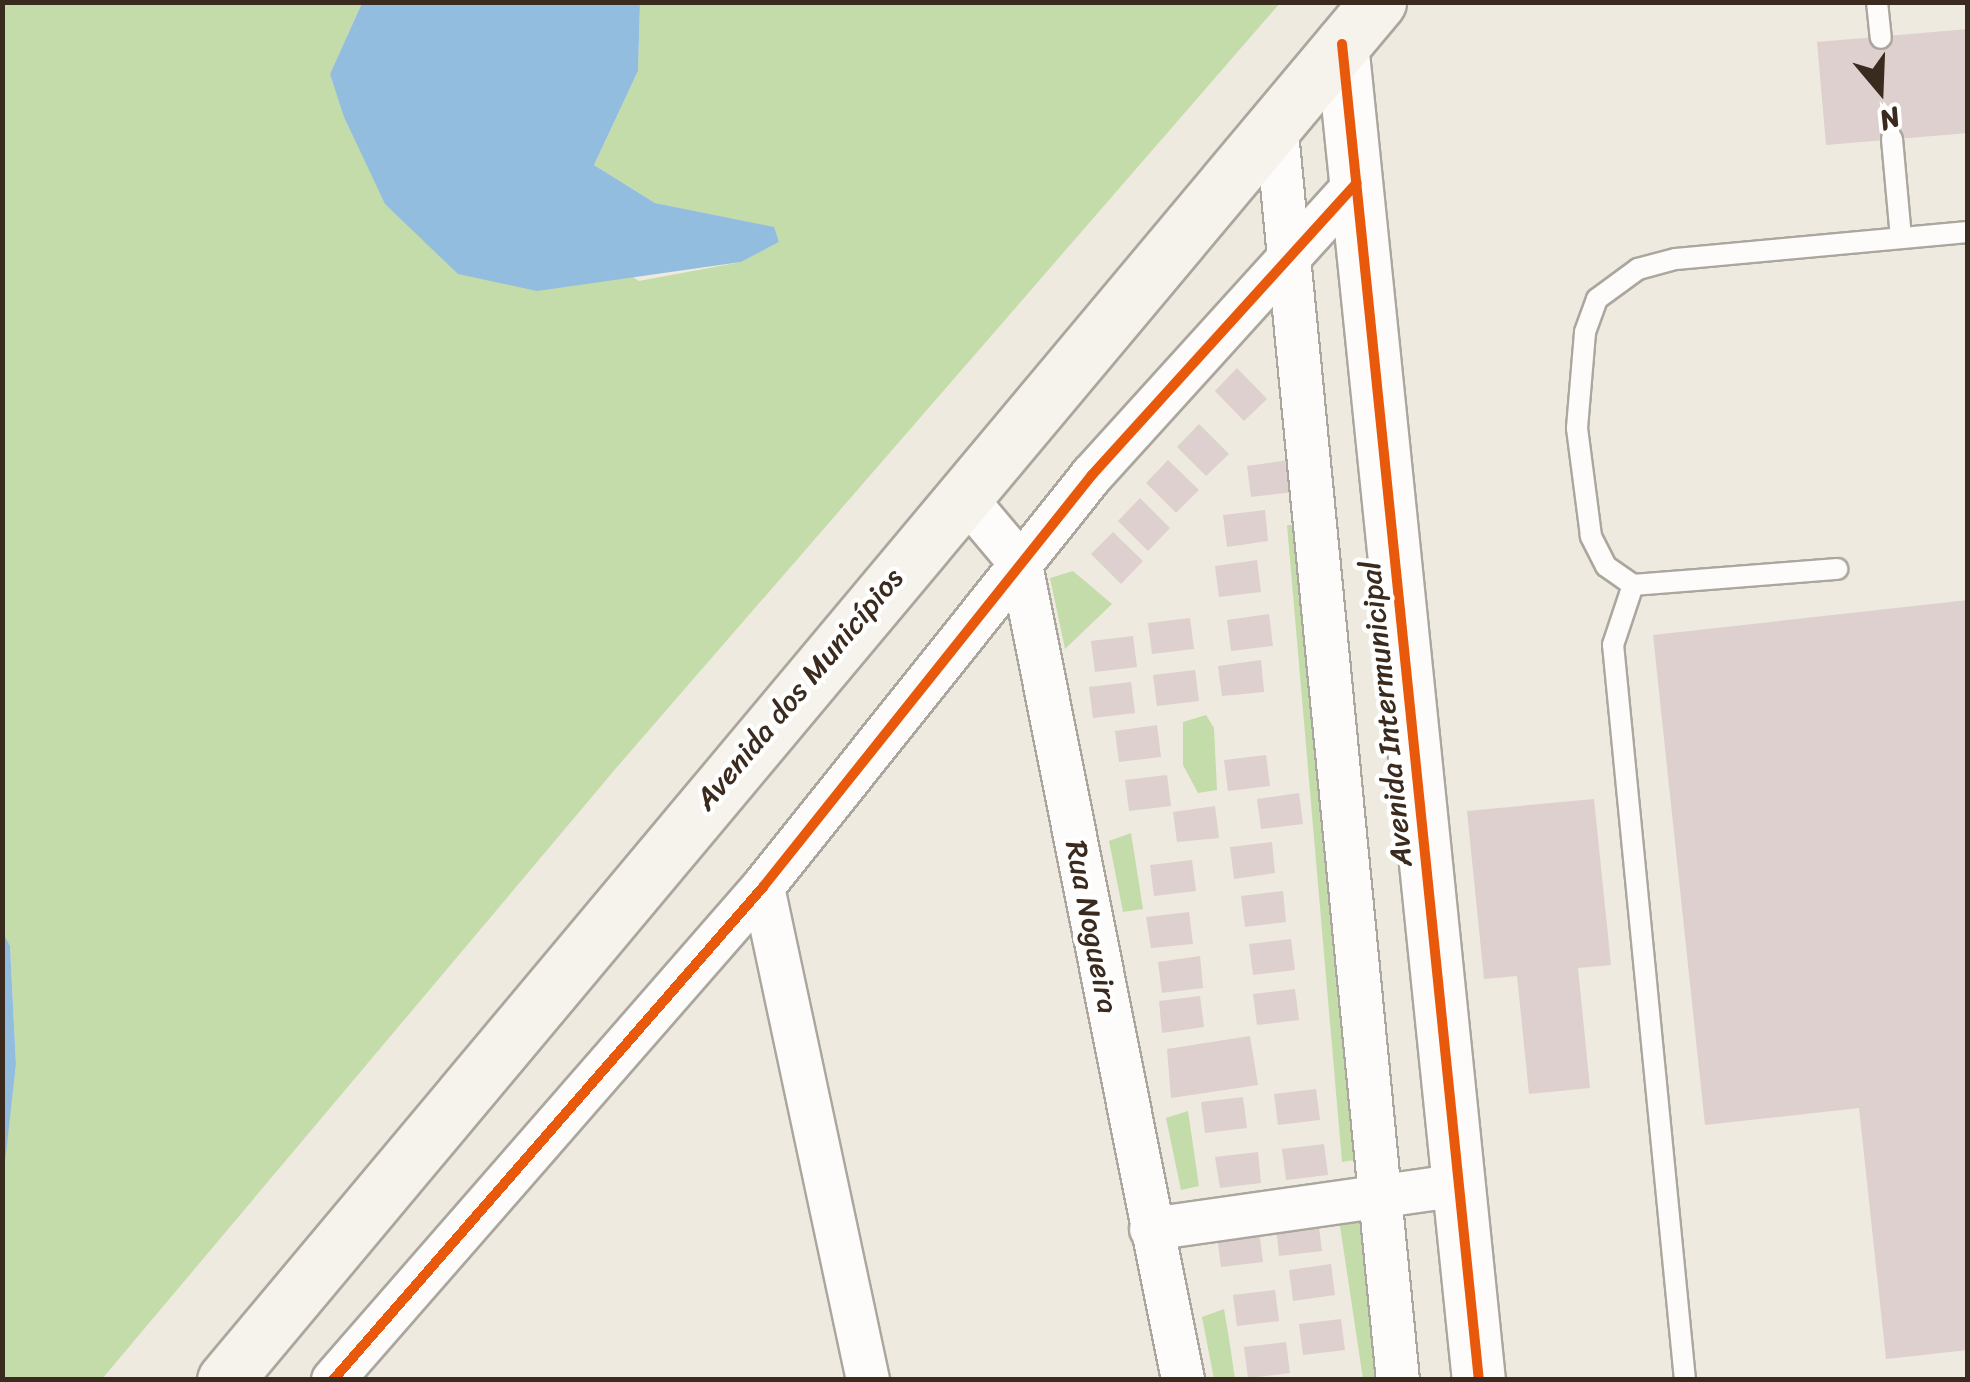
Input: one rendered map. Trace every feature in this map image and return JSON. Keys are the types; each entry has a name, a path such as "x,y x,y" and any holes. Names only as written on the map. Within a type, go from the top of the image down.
{"main road":[{"name":"Avenida dos Municípios","path":"224,1380 962,494 1378,2"}],"street":[{"name":"Avenida Intermunicipal","path":"1342,44 1480,1380"},
{"name":"Avenida Intermunicipal","path":"1276,123 1398,1380"},
{"path":"333,1380 763,886 1020,564 1357,183"},
{"name":"Rua Nogueira","path":"962,494 1020,564 1182,1380"},
{"path":"763,886 868,1380"},
{"path":"1151,1229 1460,1186"}],"lane":[{"path":"1877,2 1880,38"},
{"path":"1892,139 1901,238"},
{"path":"1837,568 1633,584 1606,566 1591,536 1584,494 1578,372 1597,299 1627,274 1676,260 1968,232"},
{"path":"1633,584 1613,645 1685,1380"}],"green space":[{"path":"2,3 362,3 330,74 639,281 741,262 779,242 773,227 655,203 594,165 638,71 640,3 1280,3 617,767 102,1379 3,1379 2,1180 16,1064 10,946 2,933"},
{"path":"1287,525 1302,525 1361,1159 1342,1162"},
{"path":"1073,571 1112,604 1065,649 1050,578"},
{"path":"1206,715 1214,728 1217,790 1198,793 1183,765 1183,722"},
{"path":"1131,833 1143,909 1123,912 1109,841"},
{"path":"1188,1111 1199,1186 1181,1190 1166,1118"},
{"path":"1371,1203 1390,1379 1363,1379 1337,1206"},
{"path":"1224,1309 1235,1379 1214,1379 1202,1317"}],"water":[{"path":"362,3 640,3 638,71 594,165 655,203 774,227 779,242 741,262 537,291 458,274 385,204 344,117 330,74"},
{"path":"3,933 10,946 16,1064 3,1180"}],"building":[{"path":"1968,29 1968,133 1826,145 1817,42"},
{"path":"1237,368 1267,399 1244,421 1215,391"},
{"path":"1199,424 1229,454 1206,476 1177,447"},
{"path":"1168,460 1199,490 1176,513 1146,483"},
{"path":"1289,460 1293,492 1251,497 1247,466"},
{"path":"1140,498 1170,528 1148,551 1118,521"},
{"path":"1265,510 1268,541 1227,547 1223,515"},
{"path":"1113,532 1143,561 1121,584 1091,554"},
{"path":"1257,560 1261,592 1219,597 1215,566"},
{"path":"1968,600 1968,1350 1886,1359 1859,1108 1705,1125 1653,635"},
{"path":"1269,614 1273,646 1231,651 1227,620"},
{"path":"1190,618 1194,649 1152,654 1148,623"},
{"path":"1133,636 1137,667 1095,672 1091,641"},
{"path":"1261,660 1264,692 1222,696 1218,666"},
{"path":"1195,670 1199,701 1157,706 1153,675"},
{"path":"1131,682 1135,713 1093,718 1089,687"},
{"path":"1157,725 1161,757 1119,762 1115,731"},
{"path":"1266,755 1270,786 1228,791 1224,760"},
{"path":"1167,775 1171,806 1129,811 1125,780"},
{"path":"1299,793 1303,824 1261,829 1257,799"},
{"path":"1594,799 1611,965 1578,968 1590,1088 1529,1094 1517,976 1484,979 1467,811"},
{"path":"1215,806 1219,838 1177,842 1173,812"},
{"path":"1272,842 1275,873 1234,879 1230,847"},
{"path":"1192,860 1196,891 1154,896 1150,865"},
{"path":"1283,891 1286,922 1245,927 1241,896"},
{"path":"1189,912 1193,944 1151,948 1146,917"},
{"path":"1291,939 1295,970 1253,975 1249,944"},
{"path":"1200,956 1203,988 1162,993 1158,962"},
{"path":"1295,989 1299,1020 1257,1025 1253,994"},
{"path":"1200,996 1204,1027 1162,1033 1159,1001"},
{"path":"1250,1036 1258,1085 1171,1098 1167,1049"},
{"path":"1316,1089 1320,1120 1278,1125 1274,1094"},
{"path":"1243,1097 1247,1128 1205,1133 1201,1102"},
{"path":"1324,1144 1328,1175 1286,1180 1282,1149"},
{"path":"1258,1152 1261,1183 1220,1188 1215,1157"},
{"path":"1318,1220 1322,1251 1279,1256 1276,1225"},
{"path":"1259,1231 1263,1262 1221,1267 1217,1236"},
{"path":"1331,1264 1335,1295 1293,1301 1289,1270"},
{"path":"1275,1290 1279,1321 1237,1326 1233,1295"},
{"path":"1341,1319 1345,1350 1303,1355 1299,1324"},
{"path":"1286,1342 1290,1373 1248,1378 1244,1347"}],"cycle path":[{"path":"1342,44 1479,1380"},
{"path":"333,1380 763,887 1092,475 1357,183"}]}
